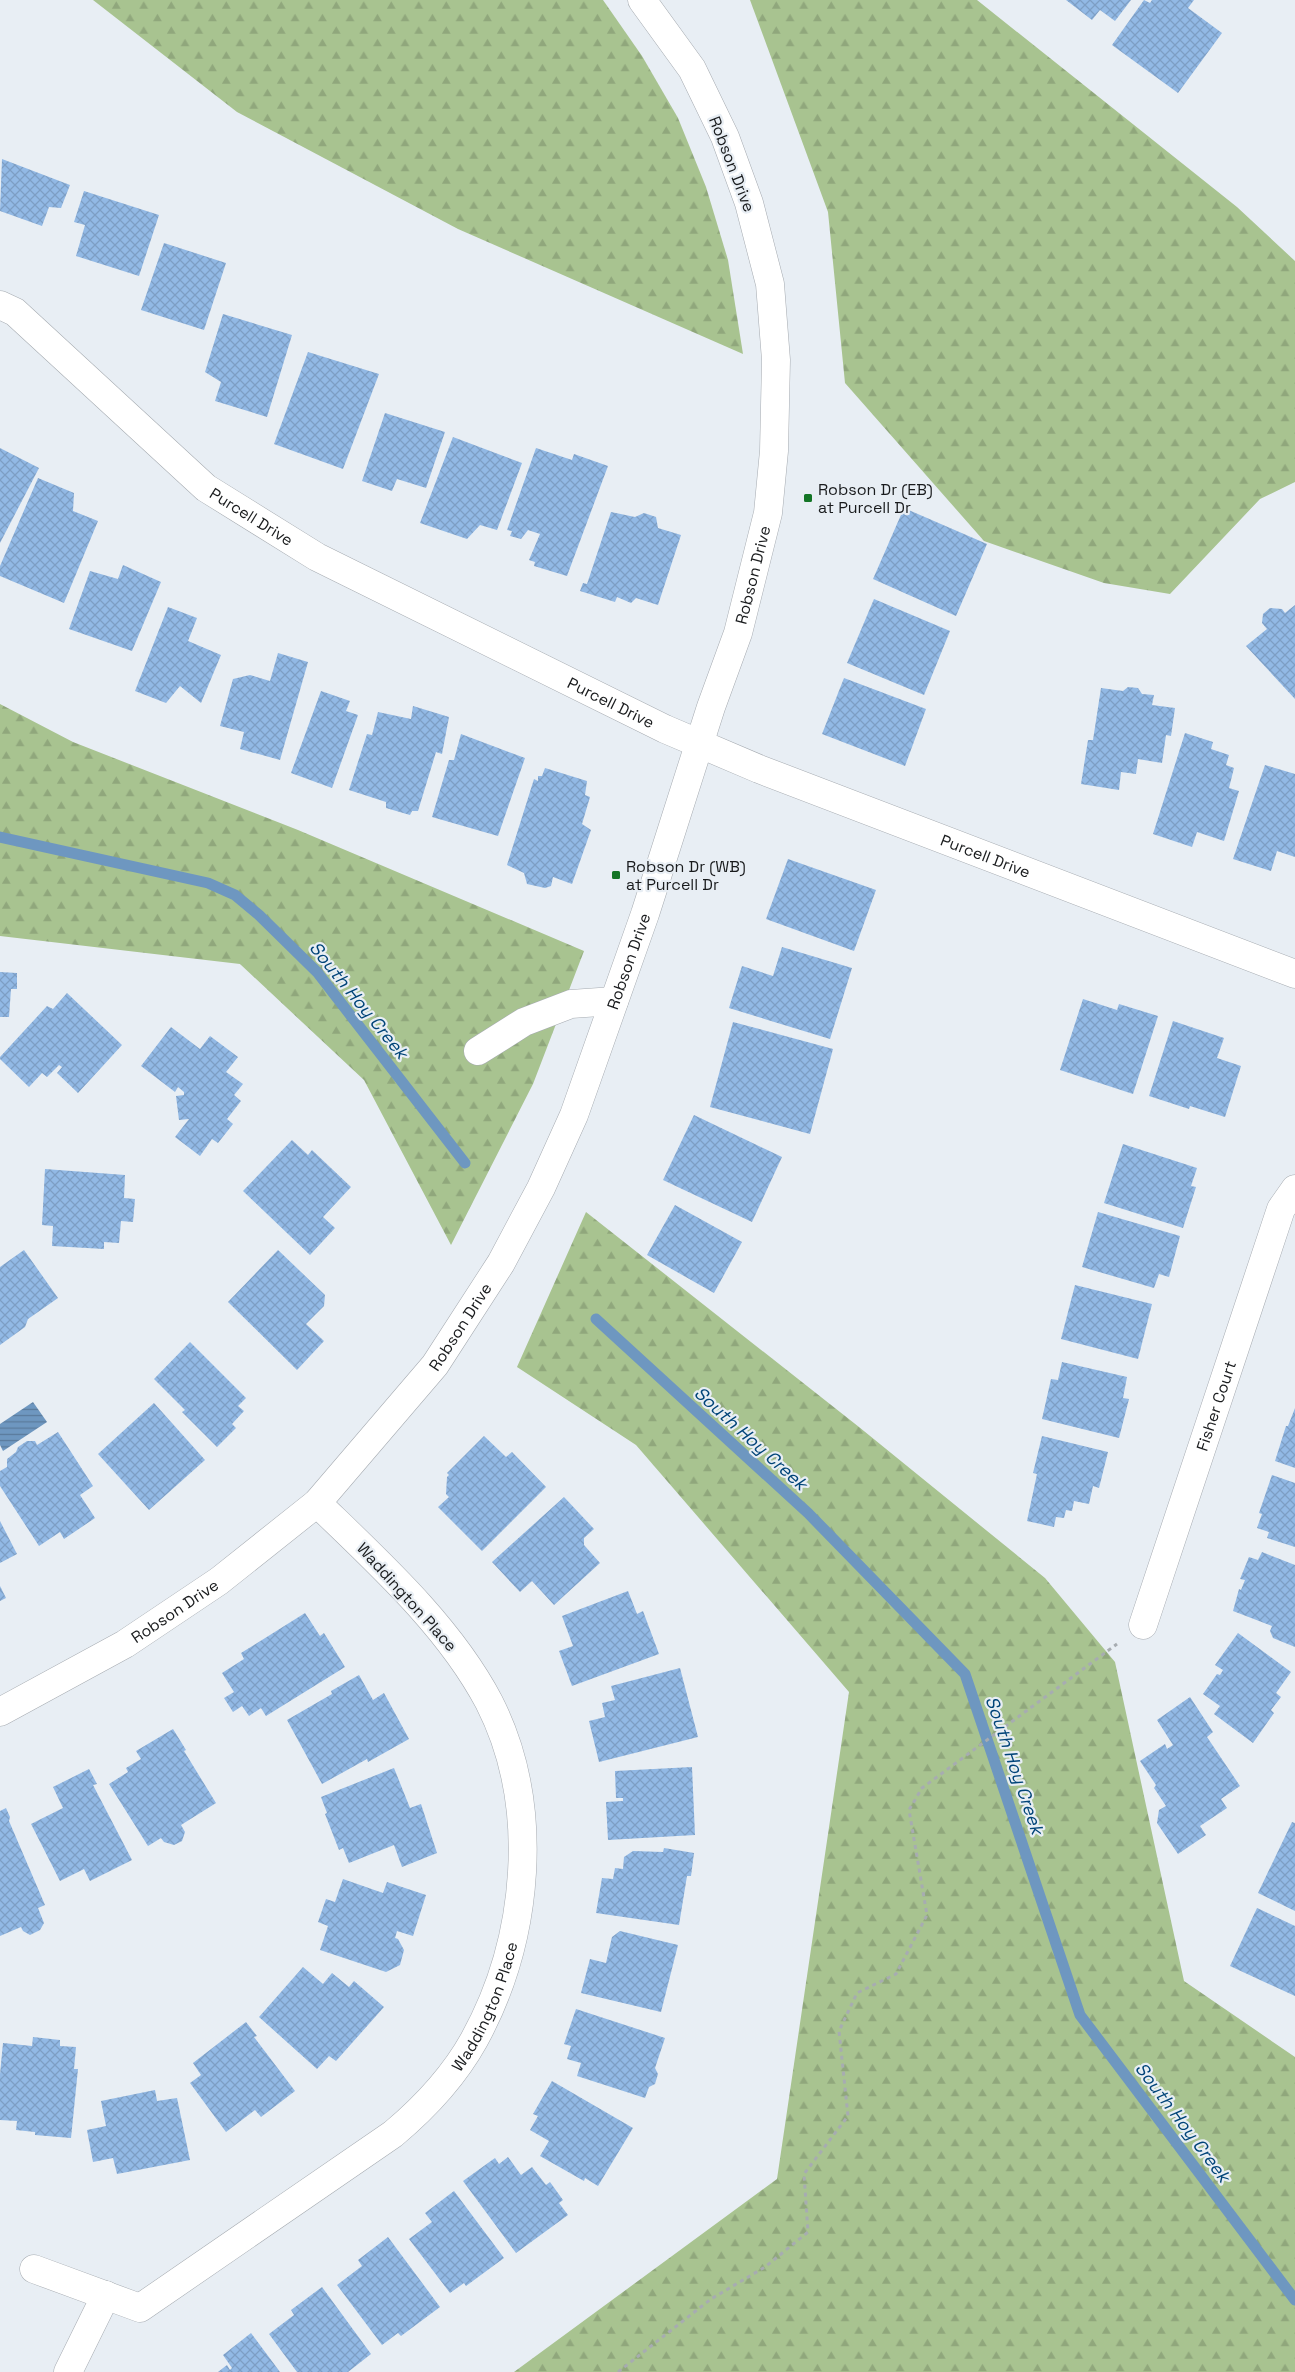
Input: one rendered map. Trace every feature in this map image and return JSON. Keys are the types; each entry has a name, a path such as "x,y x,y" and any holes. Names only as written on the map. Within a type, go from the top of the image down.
{"street":[{"name":"Robson Drive","path":"0,1712 125,1644 219,1581 317,1503 435,1366 501,1263 541,1188 574,1115 645,914 700,743 738,633 768,513 774,451 776,360 771,294 749,203 725,137 692,69 642,0"},
{"name":"Purcell Drive","path":"0,304 15,312 206,488 318,557 665,729 759,769 1295,974"},
{"path":"478,1051 524,1022 571,1004 614,1001"},
{"name":"Fisher Court","path":"1143,1625 1281,1209 1295,1189"},
{"name":"Waddington Place","path":"34,2269 140,2308 393,2134 422,2110 473,2041 492,2002 510,1947 521,1891 523,1845 520,1799 508,1750 489,1703 457,1650 433,1622 317,1503"},
{"path":"68,2372 106,2296"}],"path":[{"path":"618,2372 710,2299 765,2267 808,2232 804,2174 848,2116 840,2031 857,1993 896,1974 927,1915 909,1810 922,1788 1080,1669 1143,1625"}],"green space":[{"path":"93,0 603,0 642,56 678,118 706,187 728,260 743,354 458,229 237,112"},
{"path":"750,0 977,0 1237,207 1295,261 1295,482 1260,499 1170,594 1104,583 984,541 845,383 828,212"},
{"path":"0,704 73,742 298,830 584,951 533,1084 451,1245 364,1080 240,964 0,936"},
{"path":"586,1212 859,1427 1045,1578 1115,1662 1184,1981 1295,2057 1295,2372 514,2372 777,2179 849,1692 636,1445 517,1367"}],"water":[{"path":"33,1402 47,1422 3,1451 0,1445 0,1424"}],"building":[{"path":"1066,0 1131,0 1115,21 1100,10 1092,20"},
{"path":"1144,0 1150,3 1152,0 1194,0 1188,8 1222,33 1178,93 1112,45"},
{"path":"2,159 70,185 61,208 49,207 42,226 0,211"},
{"path":"84,191 159,215 139,276 76,256 85,225 74,222"},
{"path":"164,243 226,263 204,330 141,310"},
{"path":"223,314 292,335 267,417 215,401 221,382 205,372"},
{"path":"308,352 379,374 343,469 274,444"},
{"path":"385,413 445,432 426,488 397,479 392,491 362,481"},
{"path":"453,437 522,463 497,530 480,525 467,539 420,523"},
{"path":"0,448 39,468 0,543"},
{"path":"536,448 572,460 574,454 608,466 567,576 534,566 535,562 529,560 540,534 528,530 521,539 510,536 512,531 507,530"},
{"path":"38,478 74,493 73,511 98,521 64,603 0,576 0,566"},
{"path":"904,508 987,544 956,616 873,579"},
{"path":"611,512 635,517 644,513 656,517 658,528 681,535 658,605 636,598 631,603 617,597 615,602 580,591 583,583 587,584"},
{"path":"123,565 161,582 132,651 69,629 90,571 118,579"},
{"path":"874,599 950,631 924,695 847,663"},
{"path":"1295,605 1295,699 1246,646 1267,629 1262,623 1263,614 1270,608 1282,609 1285,613"},
{"path":"168,607 197,618 188,641 221,655 201,703 180,686 166,703 135,691"},
{"path":"278,653 308,662 280,760 240,749 244,732 220,726 233,679 250,675 270,681"},
{"path":"844,678 926,709 905,766 822,734"},
{"path":"1128,687 1138,688 1142,694 1154,695 1152,705 1175,708 1171,736 1166,735 1162,763 1138,759 1136,774 1121,772 1119,790 1081,784 1088,740 1093,740 1101,688 1123,691"},
{"path":"321,691 350,701 346,711 358,715 332,788 291,773"},
{"path":"413,706 449,717 442,754 436,752 418,811 412,811 410,815 386,808 386,802 349,790 367,734 372,735 378,712 411,719"},
{"path":"1185,733 1213,742 1211,749 1229,755 1226,765 1234,768 1229,788 1239,791 1224,841 1197,832 1192,847 1153,834"},
{"path":"461,734 525,758 498,836 432,817 449,760 454,760"},
{"path":"1265,765 1295,774 1295,857 1277,851 1271,871 1233,859"},
{"path":"545,768 587,781 585,795 590,797 582,824 591,830 572,884 553,877 551,886 545,888 527,884 524,873 507,865 534,779 538,781 538,776 542,776"},
{"path":"788,859 876,890 854,951 766,919"},
{"path":"782,947 852,968 830,1039 729,1008 742,966 773,976"},
{"path":"0,972 17,973 17,989 11,989 9,1017 0,1017"},
{"path":"67,993 122,1045 78,1093 57,1073 62,1067 59,1065 47,1077 42,1073 29,1087 0,1057 47,1006 53,1009"},
{"path":"1083,999 1117,1010 1119,1004 1158,1016 1133,1094 1060,1070"},
{"path":"1173,1021 1224,1038 1217,1058 1241,1066 1225,1117 1190,1106 1189,1109 1149,1096"},
{"path":"733,1022 833,1049 810,1134 710,1107"},
{"path":"171,1027 200,1049 210,1036 238,1057 226,1072 243,1084 234,1095 241,1101 227,1119 233,1124 218,1143 212,1139 200,1156 175,1137 189,1119 179,1120 176,1096 184,1095 184,1092 178,1087 175,1092 141,1066"},
{"path":"694,1115 782,1157 752,1222 663,1180"},
{"path":"292,1140 308,1155 312,1150 351,1187 323,1217 335,1228 310,1255 243,1191"},
{"path":"1123,1144 1197,1168 1191,1186 1196,1187 1183,1228 1104,1203"},
{"path":"45,1169 125,1175 124,1198 135,1199 133,1222 121,1221 119,1243 104,1242 104,1249 52,1246 53,1226 42,1225"},
{"path":"675,1205 742,1242 714,1293 647,1255"},
{"path":"1098,1212 1180,1236 1169,1277 1159,1274 1154,1288 1082,1267"},
{"path":"24,1250 58,1298 28,1319 25,1327 0,1345 0,1267"},
{"path":"278,1250 325,1295 324,1306 306,1324 324,1341 297,1370 228,1302"},
{"path":"1075,1285 1152,1304 1138,1359 1061,1339"},
{"path":"190,1342 246,1398 238,1406 244,1411 232,1424 236,1428 217,1447 182,1412 185,1410 154,1379"},
{"path":"1062,1362 1127,1377 1123,1398 1129,1399 1119,1438 1042,1419 1051,1379 1058,1380"},
{"path":"154,1403 205,1460 149,1510 98,1454"},
{"path":"1295,1408 1295,1468 1275,1461 1286,1426 1288,1426"},
{"path":"58,1432 93,1486 80,1495 95,1518 64,1539 60,1532 39,1546 0,1486 0,1471 7,1467 7,1459 16,1452 18,1447 27,1441 35,1441 37,1445"},
{"path":"484,1436 506,1457 512,1452 546,1487 482,1551 438,1507 449,1497 446,1494 447,1477 449,1475 447,1473"},
{"path":"1042,1436 1108,1452 1099,1488 1093,1486 1089,1504 1074,1501 1072,1511 1066,1510 1064,1518 1056,1517 1054,1527 1027,1521 1037,1474 1033,1473"},
{"path":"1272,1475 1295,1483 1295,1547 1267,1538 1269,1532 1257,1528 1262,1514 1259,1513"},
{"path":"564,1497 594,1529 584,1538 584,1545 600,1563 554,1605 532,1581 520,1592 492,1562"},
{"path":"0,1521 17,1554 0,1563"},
{"path":"1262,1552 1295,1565 1295,1647 1273,1638 1270,1631 1272,1626 1233,1611 1239,1589 1241,1590 1245,1580 1240,1579 1249,1557 1258,1560"},
{"path":"0,1586 6,1598 0,1601"},
{"path":"628,1591 637,1614 643,1611 659,1654 572,1686 559,1651 573,1646 562,1616"},
{"path":"305,1613 320,1636 324,1633 345,1667 266,1716 261,1708 249,1716 242,1706 233,1712 224,1698 234,1692 222,1673 244,1659 241,1653"},
{"path":"1238,1633 1291,1672 1276,1693 1281,1697 1271,1710 1274,1713 1253,1743 1214,1714 1220,1706 1203,1694 1217,1674 1220,1675 1223,1670 1215,1665"},
{"path":"680,1668 698,1737 599,1762 589,1721 605,1717 602,1703 615,1700 611,1686"},
{"path":"359,1675 373,1700 384,1693 409,1739 368,1762 367,1759 322,1784 287,1720 332,1694 331,1691"},
{"path":"1190,1697 1213,1732 1207,1737 1240,1786 1221,1799 1227,1808 1200,1826 1206,1835 1178,1854 1157,1823 1159,1810 1166,1806 1154,1788 1156,1785 1140,1761 1165,1744 1167,1749 1173,1745 1157,1720"},
{"path":"173,1729 186,1750 184,1751 216,1803 181,1825 185,1832 182,1841 174,1845 164,1842 161,1838 148,1846 109,1784 128,1772 126,1768 141,1759 136,1751"},
{"path":"692,1767 695,1835 608,1840 606,1802 623,1801 623,1798 616,1798 615,1771"},
{"path":"394,1768 410,1808 421,1804 437,1853 402,1867 394,1845 349,1863 343,1848 339,1850 325,1814 327,1813 321,1797"},
{"path":"89,1769 97,1784 93,1785 132,1860 90,1881 84,1869 60,1881 31,1824 63,1808 53,1787"},
{"path":"6,1808 10,1817 9,1821 45,1905 38,1908 44,1923 40,1930 30,1935 23,1931 21,1927 0,1936 0,1811"},
{"path":"1292,1822 1295,1823 1295,1911 1258,1893"},
{"path":"664,1848 694,1853 691,1876 687,1876 679,1925 596,1913 602,1878 613,1879 615,1868 623,1869 624,1857 633,1851 663,1852"},
{"path":"343,1879 383,1893 387,1882 426,1895 413,1936 397,1931 395,1938 398,1939 404,1950 400,1965 386,1972 320,1950 328,1926 318,1922 326,1899 335,1902"},
{"path":"1257,1908 1295,1926 1295,1996 1230,1966"},
{"path":"620,1931 678,1945 661,2012 581,1993 590,1959 606,1963 612,1937"},
{"path":"303,1967 323,1984 332,1973 349,1987 354,1981 384,2007 336,2061 329,2056 317,2069 259,2017"},
{"path":"576,2009 665,2038 655,2068 658,2074 655,2084 649,2087 645,2098 577,2076 581,2063 567,2059 571,2046 564,2044"},
{"path":"246,2022 257,2036 254,2037 295,2091 261,2117 255,2110 226,2132 190,2083 201,2075 193,2063"},
{"path":"33,2037 60,2040 60,2046 76,2047 74,2069 78,2069 71,2138 35,2135 35,2132 16,2130 17,2121 0,2120 0,2074 3,2043 32,2046"},
{"path":"552,2081 633,2128 598,2186 585,2178 584,2181 540,2156 549,2141 530,2130 538,2116 533,2114"},
{"path":"155,2090 157,2101 177,2098 190,2160 117,2174 113,2158 93,2162 87,2130 106,2126 101,2101"},
{"path":"508,2157 521,2175 532,2167 546,2185 550,2182 563,2200 559,2203 568,2215 516,2253 463,2181 495,2158 499,2164"},
{"path":"454,2191 504,2258 466,2286 464,2283 450,2293 409,2239 432,2222 425,2213"},
{"path":"388,2237 440,2307 401,2336 398,2333 382,2345 337,2285 362,2266 358,2260"},
{"path":"322,2287 371,2354 348,2372 297,2372 269,2334 294,2315 291,2310"},
{"path":"251,2333 280,2372 218,2372 227,2365 230,2370 232,2368 223,2355"}],"waterway":[{"name":"South Hoy Creek","path":"0,837 208,883 235,895 259,915 317,972 465,1163"},
{"name":"South Hoy Creek","path":"596,1319 808,1513 965,1674 1080,2015 1295,2300"}],"place":[{"name":"Robson Dr (EB) at Purcell Dr","path":"808,498"},
{"name":"Robson Dr (WB) at Purcell Dr","path":"616,875"}]}
